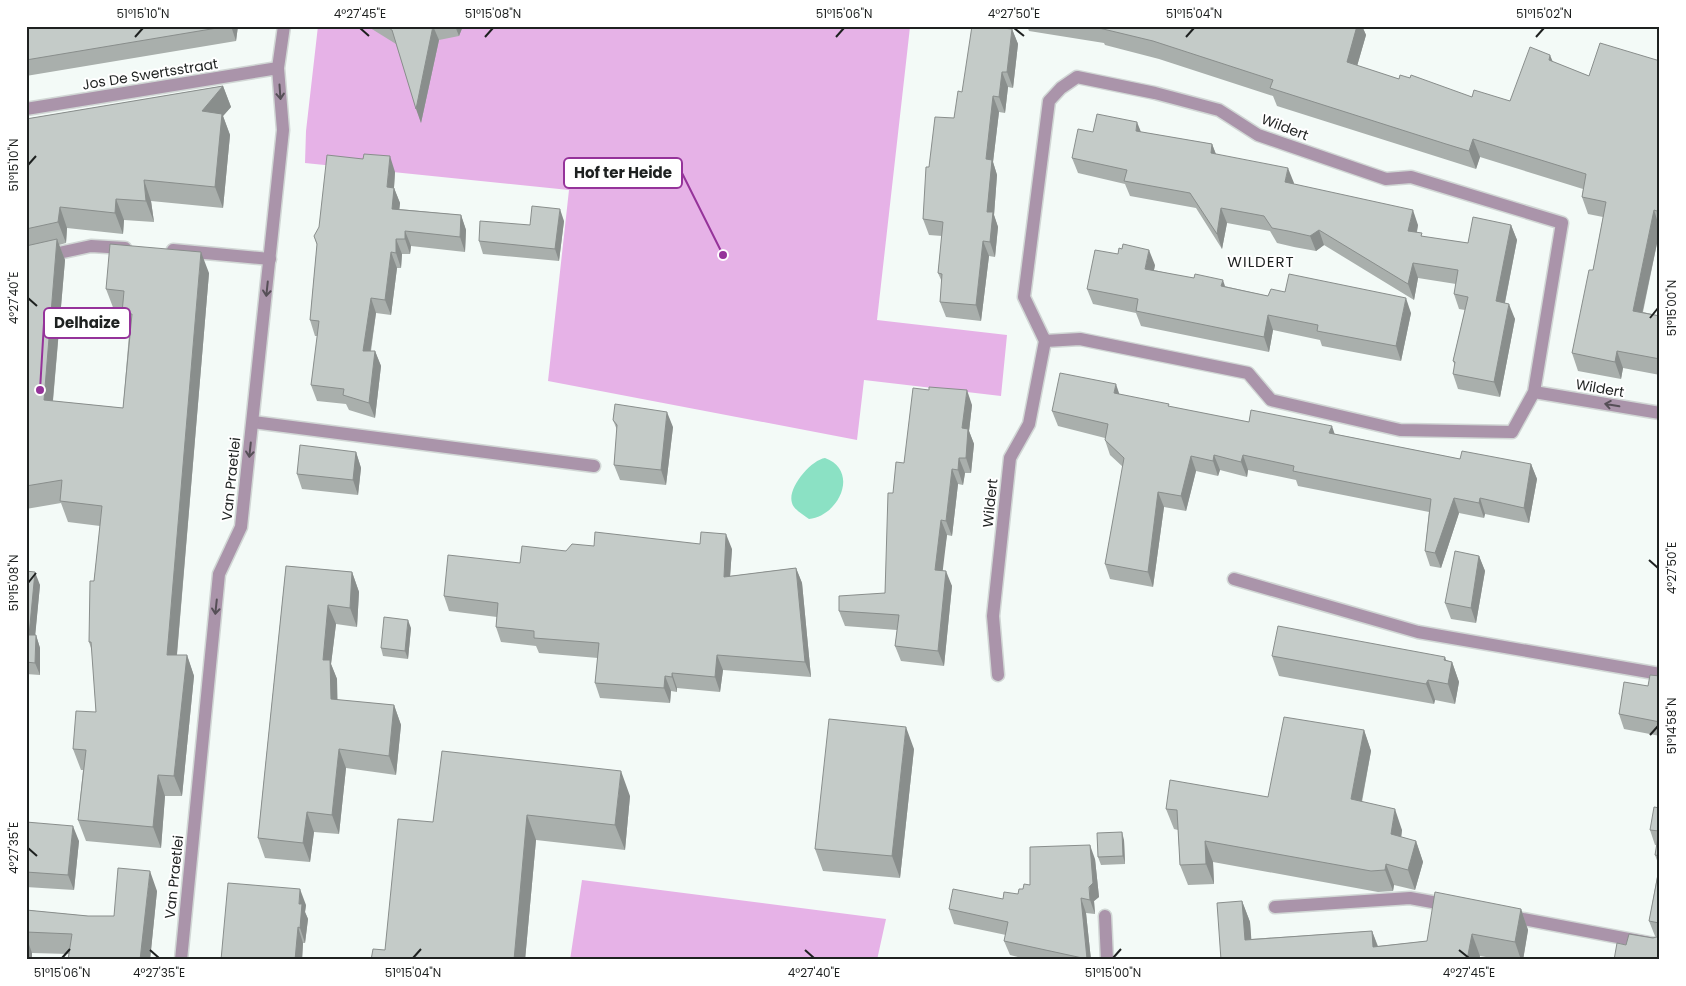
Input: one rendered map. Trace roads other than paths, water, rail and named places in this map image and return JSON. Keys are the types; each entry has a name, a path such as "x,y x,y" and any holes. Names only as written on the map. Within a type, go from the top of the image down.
{"street":[{"name":"Van Praetlei","path":"181,960 219,574 242,527 283,130 278,68 284,26"},
{"name":"Jos De Swertsstraat","path":"26,109 278,68"},
{"name":"Wildert","path":"998,675 993,616 1010,458 1029,424 1045,341 1024,297 1049,101 1077,77 1155,92 1219,110 1258,134 1386,179 1411,176 1562,223 1534,392 1512,432 1400,430 1271,400 1248,373 1080,339 1045,341"},
{"path":"26,260 90,246 138,248"},
{"path":"156,249 213,252 270,259"},
{"name":"Wildert","path":"1534,392 1660,413"},
{"path":"253,422 594,466"},
{"path":"1234,579 1418,632 1660,674"},
{"path":"1275,907 1410,898 1458,907"},
{"path":"1497,914 1660,945"},
{"path":"1105,916 1108,960"}],"place":[{"name":"Hof ter Heide","path":"723,255"},
{"name":"Delhaize","path":"40,390"}],"district":[{"name":"WILDERT","path":"1261,261"}]}
